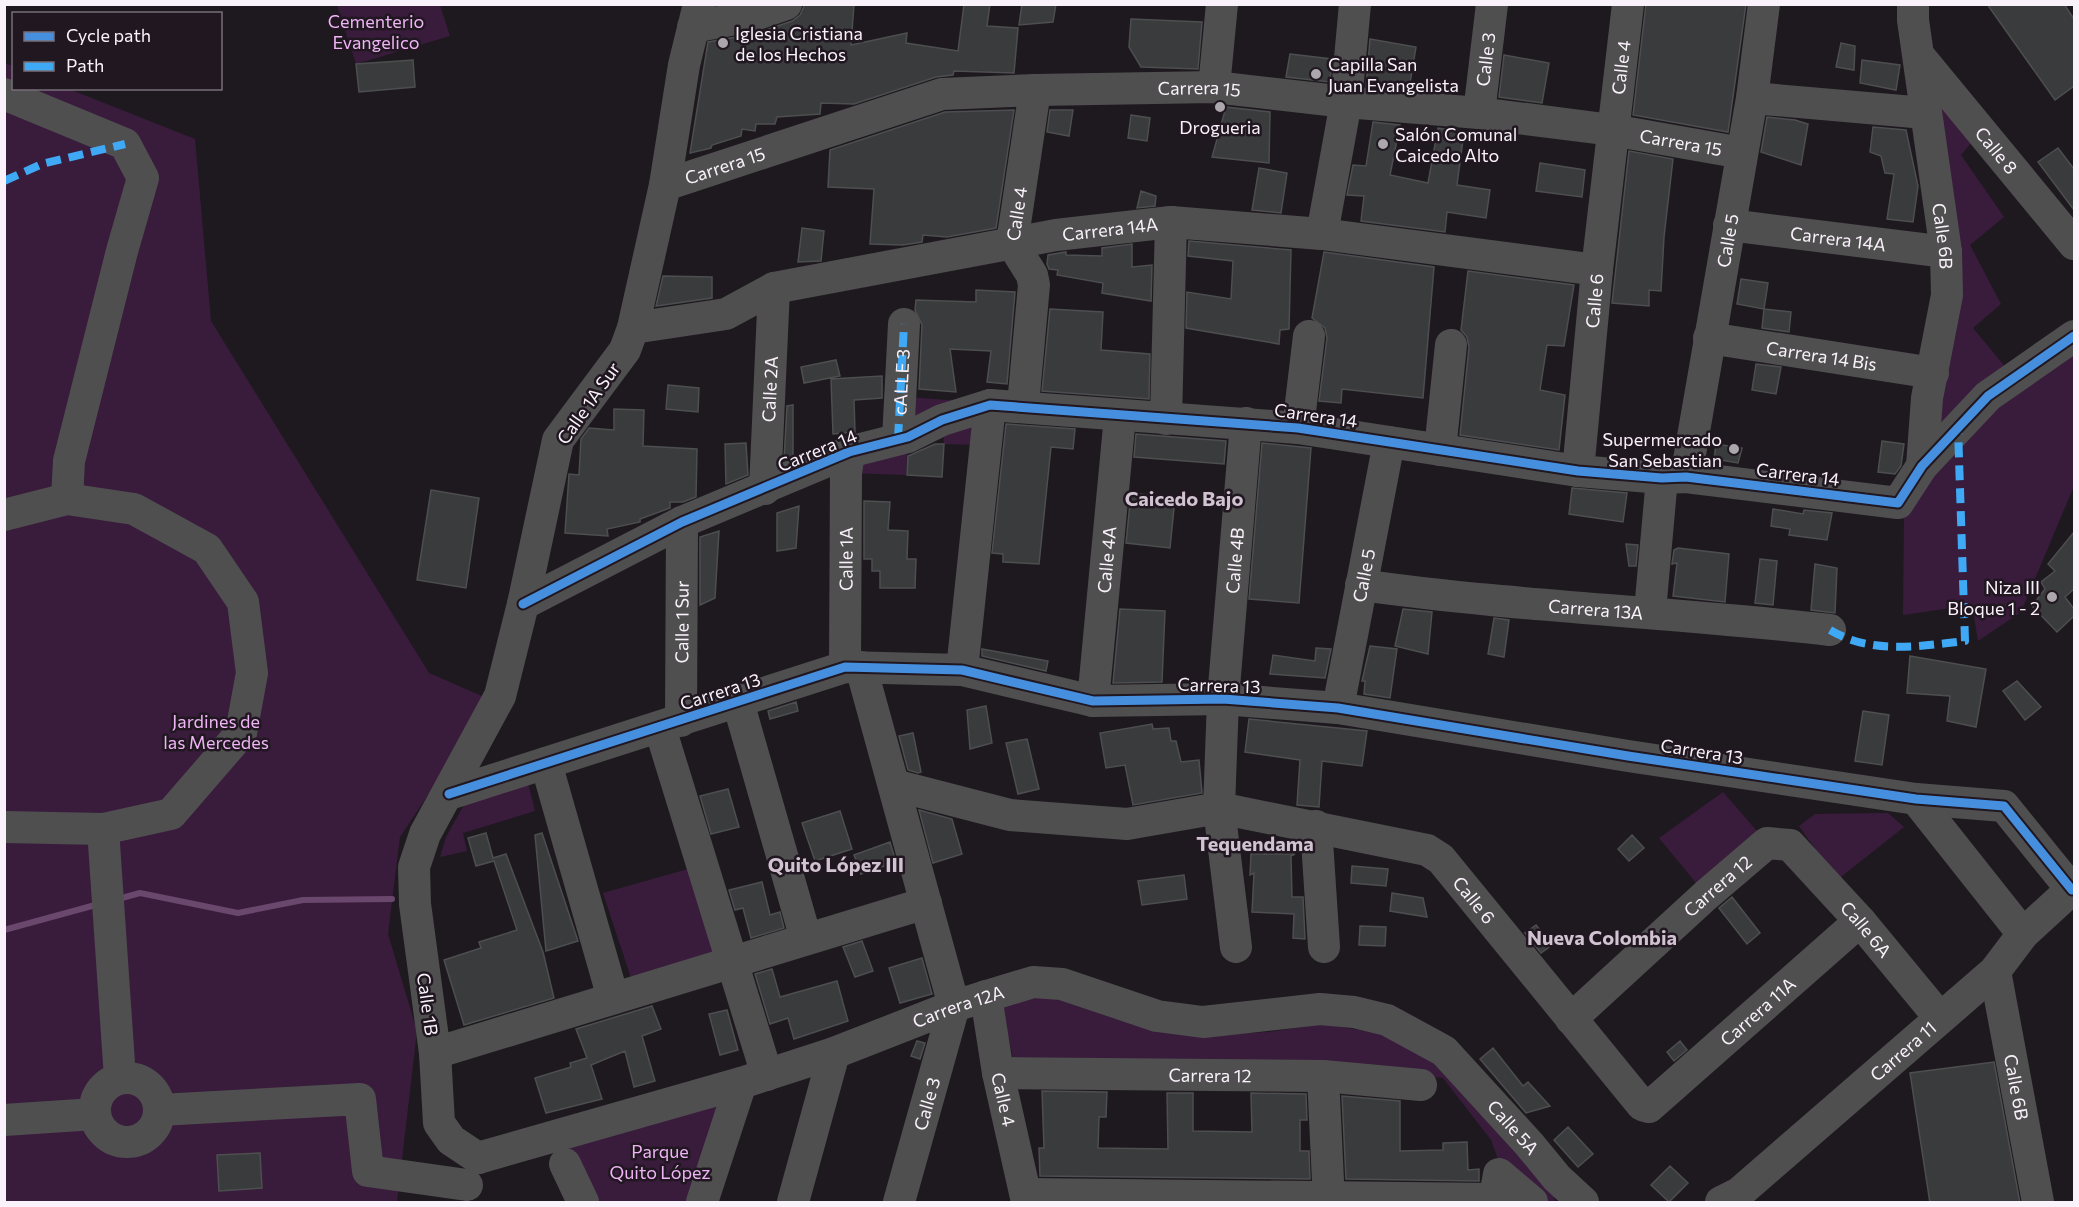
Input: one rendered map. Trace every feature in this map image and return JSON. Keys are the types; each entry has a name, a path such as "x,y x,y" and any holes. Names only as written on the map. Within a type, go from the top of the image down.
{"street":[{"path":"696,16 752,16 786,4"},
{"path":"1214,87 1222,4"},
{"path":"1322,234 1346,102 1354,4"},
{"name":"Calle 3","path":"1479,113 1492,4"},
{"name":"Calle 4","path":"1612,130 1628,4"},
{"name":"Calle 5","path":"1650,611 1674,478 1709,338 1752,98 1764,4"},
{"name":"Calle 6B","path":"1913,4 1918,56 1946,252 1947,296 1927,398 1922,466"},
{"name":"Calle 1A Sur","path":"449,794 500,696 523,604 558,440 626,350 633,328 665,185 684,65 696,16"},
{"name":"Calle 8","path":"1918,56 2074,243"},
{"name":"Carrera 15","path":"665,185 942,94 1035,90 1214,87 1346,102 1479,113 1612,130 1742,153"},
{"name":"Calle 4","path":"1023,405 1034,285 1032,275 1012,243 1035,90"},
{"path":"4,94 125,144 143,178 122,251 69,461 67,499"},
{"path":"1752,98 1926,113"},
{"name":"Calle 6","path":"1578,471 1612,130"},
{"path":"1167,419 1170,222"},
{"name":"Carrera 14A","path":"633,328 726,314 774,288 1012,243 1170,222 1322,234 1597,270"},
{"name":"Carrera 14A","path":"1729,225 1946,252"},
{"name":"Calle 2A","path":"765,489 774,288"},
{"name":"cALLE 3","path":"898,440 904,324"},
{"path":"1298,428 1309,336"},
{"name":"Carrera 14","path":"523,604 682,522 849,452 898,440 942,420 990,405 1023,405 1120,416 1298,428 1578,471 1674,478 1898,502 1922,466 1988,396 2074,336"},
{"name":"Carrera 14 Bis","path":"1709,338 1933,374"},
{"path":"1440,450 1451,345"},
{"path":"962,670 990,405"},
{"name":"Calle 4A","path":"1093,701 1120,416"},
{"name":"Calle 4B","path":"1236,947 1219,808 1223,699 1246,423"},
{"name":"Calle 5","path":"1338,708 1389,442"},
{"name":"Calle 1A","path":"849,452 846,473 853,667 894,785 954,1006"},
{"path":"4,515 67,499 134,509 207,549 243,602 252,673 241,733 171,814 103,829 4,827"},
{"name":"Calle 1 Sur","path":"682,522 671,724 732,962 754,1079"},
{"name":"Carrera 13A","path":"1361,585 1497,600 1650,611 1830,630"},
{"name":"Carrera 13","path":"449,794 853,667 962,670 1093,701 1223,699 1338,708 1628,756 1916,799 2004,806 2073,889"},
{"path":"738,702 806,939"},
{"path":"546,763 613,998"},
{"path":"894,785 1010,815 1127,824 1219,808"},
{"name":"Calle 1B","path":"449,794 425,834 414,867 415,904 435,1053 439,1123 451,1140 470,1182"},
{"path":"1916,799 2023,934"},
{"name":"Calle 6","path":"1219,808 1413,845 1441,859 1642,1104 1649,1107 1656,1104"},
{"path":"1316,826 1324,947"},
{"path":"103,829 120,1078"},
{"name":"Carrera 12","path":"1571,1019 1705,896 1767,843 1790,844"},
{"name":"Calle 6A","path":"1790,844 1860,921 1940,1018"},
{"name":"Carrera 11","path":"1720,1203 1739,1192 1995,971 2023,934 2073,889"},
{"path":"435,1053 926,903"},
{"name":"Carrera 11A","path":"1656,1104 1860,921"},
{"name":"Calle 6B","path":"1995,971 2038,1203"},
{"name":"Carrera 12A","path":"470,1182 754,1079 834,1053 954,1006 1033,982 1062,984 1157,1016 1203,1022 1320,1009 1354,1012 1387,1020 1444,1052"},
{"name":"Calle 4","path":"986,996 998,1073 1026,1198"},
{"name":"Calle 3","path":"899,1203 954,1006"},
{"name":"Calle 5A","path":"1444,1052 1529,1143 1559,1190 1583,1203"},
{"path":"793,1203 834,1053"},
{"name":"Carrera 12","path":"998,1073 1323,1076 1422,1084"},
{"path":"1323,1076 1329,1200"},
{"path":"120,1078 133,1078 150,1086 158,1099 160,1110 153,1131 139,1140 130,1142 109,1137 101,1129 95,1114 99,1094 106,1086 120,1078"},
{"path":"702,1203 754,1079"},
{"path":"160,1110 360,1100 368,1171 470,1182"},
{"path":"4,1120 95,1114"},
{"path":"565,1164 583,1203"},
{"path":"1026,1198 1496,1201 1499,1174 1532,1203"}],"green space":[{"name":"Cementerio Evangelico","path":"337,5 440,5 450,36 356,64"},
{"name":"Jardines de las Mercedes","path":"4,63 12,66 12,90 72,90 195,139 211,321 429,673 491,700 400,837 388,934 417,1031 397,1202 5,1202"},
{"path":"1929,76 1977,136 1961,155 2004,217 1970,245 2001,304 1973,328 2007,369 1935,429"},
{"path":"2074,351 2074,486 2021,612 1978,641 1972,605 1903,615 1904,511 1931,470 1999,405"},
{"path":"908,397 960,401 903,430"},
{"path":"976,411 977,445 944,444 943,421"},
{"path":"908,438 906,475 847,473"},
{"path":"527,779 535,811 463,833 467,851 440,857 446,837 465,803"},
{"path":"1723,792 1763,838 1702,890 1659,838"},
{"path":"1888,813 1904,827 1837,880 1799,826 1815,814"},
{"path":"695,867 723,956 633,984 603,893"},
{"path":"1053,993 1201,1035 1269,1032 1325,1024 1388,1035 1436,1058 1551,1182 1555,1202 1537,1202 1502,1170 1491,1140 1443,1078 1352,1069 1016,1071 1001,1005"},
{"name":"Parque Quito López","path":"724,1098 691,1202 590,1202 564,1147"}],"building":[{"path":"805,4 854,4 851,45 907,33 906,43 958,51 964,4 990,4 987,26 1018,28 1014,73 954,71 953,75 936,77 854,104 821,103 820,114 777,117 775,124 756,124 755,131 742,129 741,136 712,145 711,148 690,153 708,42 754,34 792,21 800,15"},
{"path":"1022,4 1056,4 1053,22 1019,25"},
{"path":"1646,4 1746,4 1728,132 1633,115"},
{"path":"1987,4 2064,4 2074,19 2074,86 2055,100"},
{"path":"1131,19 1202,22 1198,69 1141,67 1129,47"},
{"path":"1370,39 1416,47 1409,89 1366,86"},
{"path":"1841,43 1855,46 1854,70 1836,67"},
{"path":"1290,54 1332,59 1330,82 1286,77"},
{"path":"1504,55 1549,63 1542,103 1499,97"},
{"path":"413,60 415,87 359,92 356,64"},
{"path":"1862,60 1900,65 1896,90 1860,83"},
{"path":"1226,107 1270,112 1269,163 1212,157"},
{"path":"1014,110 996,228 947,237 923,235 922,242 903,245 870,244 874,189 828,187 830,150 945,112"},
{"path":"1050,110 1073,110 1069,136 1047,132"},
{"path":"1131,115 1150,118 1147,141 1128,138"},
{"path":"1767,117 1808,124 1801,165 1761,152"},
{"path":"1373,122 1400,125 1390,175 1428,183 1438,128 1464,132 1457,185 1490,190 1486,218 1447,212 1445,232 1361,221 1364,196 1347,195 1353,165 1366,166"},
{"path":"1873,127 1906,130 1918,186 1913,222 1887,219 1894,174 1885,173 1881,156 1870,152"},
{"path":"2058,148 2074,169 2074,210 2038,162"},
{"path":"1629,151 1673,159 1664,237 1661,291 1649,290 1649,306 1612,303"},
{"path":"1540,163 1585,170 1582,197 1536,191"},
{"path":"1259,168 1287,173 1281,213 1252,210"},
{"path":"1141,191 1156,196 1155,206 1137,208"},
{"path":"802,228 824,231 821,261 798,262"},
{"path":"1189,241 1291,250 1289,329 1280,330 1279,344 1186,328 1187,292 1231,299 1233,261 1188,256"},
{"path":"1132,244 1132,267 1152,265 1151,301 1102,293 1103,283 1057,275 1058,270 1049,269 1047,264 1048,255 1066,252 1066,255 1102,256 1102,248"},
{"path":"1324,252 1434,267 1423,398 1342,389 1341,403 1319,401 1327,338 1325,328 1312,318"},
{"path":"1468,271 1574,285 1564,346 1547,345 1540,390 1565,395 1559,450 1460,435 1469,347 1467,337 1461,330"},
{"path":"663,276 712,277 712,298 656,306"},
{"path":"1741,279 1768,283 1764,309 1737,304"},
{"path":"976,290 1015,292 1007,384 987,382 991,351 950,349 956,392 919,389 922,325 915,310 916,300 976,302"},
{"path":"1050,309 1103,312 1101,350 1150,354 1149,399 1042,391"},
{"path":"1764,309 1791,312 1789,332 1762,328"},
{"path":"836,360 840,376 804,383 801,367"},
{"path":"1756,364 1781,367 1776,394 1752,390"},
{"path":"882,376 882,398 854,400 855,432 833,434 831,379"},
{"path":"668,385 699,388 698,412 666,409"},
{"path":"793,405 793,456 784,460 787,406"},
{"path":"614,409 644,410 643,446 697,449 696,497 683,502 670,502 670,508 640,519 640,522 607,529 608,536 565,533 569,474 579,475 581,439 589,428 614,430"},
{"path":"1006,424 1075,429 1073,449 1051,447 1039,564 1003,562 1003,554 992,553"},
{"path":"1136,434 1226,441 1224,464 1134,457"},
{"path":"1882,441 1904,444 1901,466 1895,474 1878,472"},
{"path":"746,443 748,475 726,484 725,444"},
{"path":"1262,443 1311,448 1299,603 1249,599"},
{"path":"935,444 944,444 942,477 907,475 908,456"},
{"path":"1716,444 1742,448 1738,463 1714,459"},
{"path":"1572,488 1627,493 1623,522 1569,514"},
{"path":"431,490 479,498 466,588 417,580"},
{"path":"1131,493 1175,498 1170,548 1126,543"},
{"path":"864,501 890,502 888,530 908,531 907,559 916,559 915,588 880,588 880,571 872,571 872,559 864,559"},
{"path":"799,506 796,548 777,551 777,513"},
{"path":"1773,509 1803,514 1804,510 1832,513 1827,540 1789,535 1790,529 1771,526"},
{"path":"719,531 715,598 700,605 700,537"},
{"path":"2074,532 2074,589 2065,597 2074,609 2074,616 2057,632 2032,606 2045,589 2041,582 2055,571 2048,564"},
{"path":"1626,544 1638,545 1636,566 1629,566"},
{"path":"1678,548 1729,554 1725,602 1673,596 1677,563 1672,564 1674,550"},
{"path":"1760,559 1777,561 1773,605 1755,603"},
{"path":"1815,564 1837,568 1835,613 1811,610"},
{"path":"1120,609 1165,611 1162,682 1113,683"},
{"path":"1403,609 1432,612 1428,654 1395,646"},
{"path":"1494,618 1509,620 1504,657 1488,654"},
{"path":"1370,646 1397,649 1390,698 1364,694 1365,681 1362,681"},
{"path":"1316,648 1331,649 1325,678 1270,674 1273,655 1315,661"},
{"path":"982,649 1048,661 1046,671 982,656"},
{"path":"1910,656 1986,669 1976,727 1947,721 1950,696 1907,693"},
{"path":"2017,681 2041,707 2025,720 2003,691"},
{"path":"796,702 798,711 770,719 768,711"},
{"path":"986,706 992,743 970,749 967,710"},
{"path":"1863,711 1889,715 1882,765 1855,761"},
{"path":"1249,719 1367,731 1362,766 1322,761 1319,807 1297,805 1300,760 1245,752"},
{"path":"1152,724 1153,729 1169,728 1171,741 1176,741 1181,762 1199,760 1202,793 1133,805 1125,765 1106,768 1100,733"},
{"path":"913,733 921,772 918,773 908,770 899,736"},
{"path":"1027,739 1039,789 1018,794 1006,743"},
{"path":"728,789 739,827 711,834 700,796"},
{"path":"919,810 952,819 962,854 933,863"},
{"path":"840,811 852,849 815,861 802,823"},
{"path":"486,833 493,858 506,854 543,952 554,998 464,1025 444,960 481,948 479,942 517,930 494,861 476,866 468,838"},
{"path":"542,833 578,941 546,951 535,835"},
{"path":"1632,835 1644,848 1629,861 1618,849"},
{"path":"890,842 896,862 861,874 854,855"},
{"path":"1251,854 1295,854 1291,856 1292,897 1303,897 1305,939 1293,938 1294,914 1252,912 1254,873 1250,875"},
{"path":"1352,866 1388,869 1386,886 1351,883"},
{"path":"1184,875 1187,899 1142,905 1138,881"},
{"path":"762,882 770,915 780,912 784,928 751,938 743,908 735,910 729,890"},
{"path":"1392,893 1423,898 1427,917 1390,911"},
{"path":"1732,897 1760,933 1747,944 1719,908"},
{"path":"1536,925 1552,945 1541,953 1525,933"},
{"path":"1360,926 1386,927 1385,946 1359,945"},
{"path":"862,941 873,971 855,977 843,947"},
{"path":"922,958 932,994 900,1003 889,968"},
{"path":"772,969 780,997 837,981 848,1021 794,1039 788,1018 770,1024 755,974"},
{"path":"652,1006 661,1029 642,1036 655,1081 634,1087 625,1051 591,1065 602,1099 546,1113 535,1078 571,1067 570,1063 587,1058 576,1029"},
{"path":"727,1010 738,1050 720,1055 709,1014"},
{"path":"917,1041 925,1043 920,1059 911,1056"},
{"path":"1680,1041 1687,1050 1674,1061 1667,1052"},
{"path":"1493,1048 1523,1086 1528,1082 1550,1106 1526,1113 1480,1059"},
{"path":"1994,1062 2020,1203 1930,1203 1910,1073"},
{"path":"1042,1091 1107,1092 1106,1117 1099,1117 1098,1148 1168,1149 1167,1093 1193,1093 1193,1131 1252,1132 1251,1093 1306,1094 1307,1120 1300,1120 1300,1151 1309,1151 1310,1179 1040,1176 1039,1148 1044,1148"},
{"path":"1342,1096 1400,1101 1400,1151 1443,1150 1443,1143 1467,1142 1468,1170 1479,1169 1479,1181 1346,1179"},
{"path":"1568,1127 1593,1154 1578,1167 1554,1140"},
{"path":"260,1153 262,1188 219,1191 217,1155"},
{"path":"1670,1166 1688,1183 1669,1202 1651,1185"}],"waterway":[{"path":"118,899 140,893 238,913 303,900 392,899"},
{"path":"4,930 99,904"}],"marked path":[{"path":"4,181 42,164 125,144"},
{"path":"898,439 904,324"},
{"path":"1830,630 1846,638 1879,646 1896,647 1965,641 1958,428"}],"cycle path":[{"path":"523,604 682,522 849,452 908,437 942,420 990,405 1298,428 1578,471 1662,478 1686,477 1898,503 1922,466 1988,396 2074,336"},
{"path":"449,794 845,667 962,670 1093,701 1223,699 1338,708 1628,756 1916,799 2004,806 2072,890"}],"place":[{"name":"Iglesia Cristiana de los Hechos","path":"723,43"},
{"name":"Capilla San Juan Evangelista","path":"1316,74"},
{"name":"Drogueria","path":"1220,107"},
{"name":"Salón Comunal Caicedo Alto","path":"1383,144"},
{"name":"Supermercado San Sebastian","path":"1734,449"},
{"name":"Niza III Bloque 1 - 2","path":"2052,597"}],"district":[{"name":"Caicedo Bajo","path":"1184,498"},
{"name":"Tequendama","path":"1255,843"},
{"name":"Quito López III","path":"836,864"},
{"name":"Nueva Colombia","path":"1602,937"}]}
